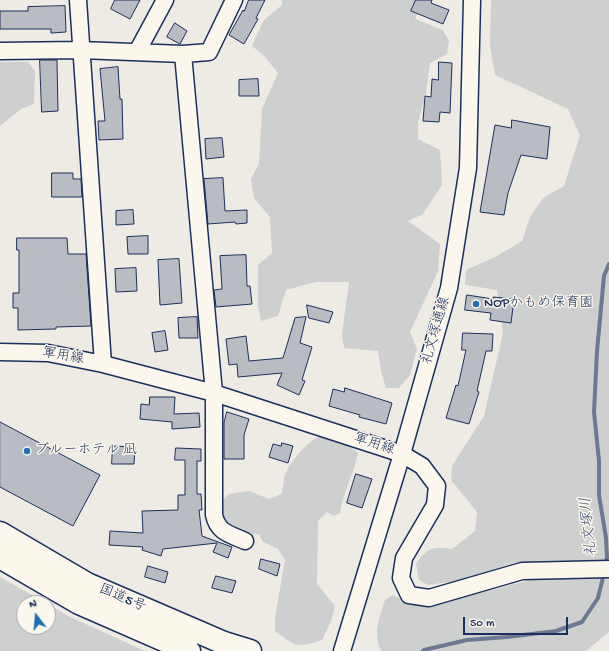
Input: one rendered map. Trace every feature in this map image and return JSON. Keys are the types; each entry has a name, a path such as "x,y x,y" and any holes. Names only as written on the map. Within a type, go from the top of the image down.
{"highway":[{"name":"国道5号","path":"0,533 87,584 224,643 250,651"},
{"name":"国道5号","path":"0,557 79,603 189,651"}],"street":[{"path":"78,0 103,364"},
{"path":"137,52 165,0"},
{"path":"0,51 81,50 183,54 209,52 234,0"},
{"name":"礼文塚通線","path":"342,651 402,454 449,288 468,168 472,0"},
{"path":"183,54 214,393 214,515 217,525 222,530 245,541"},
{"name":"軍用線","path":"0,352 48,353 103,364 214,393 402,454 422,466 437,486 436,505 404,558 401,578 409,594 429,598 522,572 602,569"}],"shaded area":[{"path":"282,0 424,0 415,19 443,30 449,41 447,54 430,63 426,93 418,122 418,139 440,150 442,185 423,214 408,221 440,244 438,271 410,332 417,349 410,375 399,388 386,388 381,371 378,351 344,348 342,334 349,282 316,282 286,290 278,316 261,321 258,306 258,265 272,253 270,217 254,198 251,179 259,164 262,109 278,73 264,56 252,46 264,20 282,5"},
{"path":"491,0 609,0 609,632 586,651 381,651 377,638 379,619 385,600 393,595 399,598 402,602 434,601 481,593 527,581 527,564 516,562 456,581 428,585 419,580 416,564 427,551 435,548 452,549 475,531 477,512 451,480 452,466 484,416 503,333 497,290 465,285 466,270 495,257 522,241 530,217 543,198 564,186 580,135 568,109 495,75 490,46"},
{"path":"0,62 28,62 35,71 34,104 21,109 0,126"},
{"path":"320,436 344,442 358,453 341,505 340,513 333,516 327,512 318,521 317,584 335,606 331,621 322,640 301,645 292,643 275,631 275,617 285,560 278,549 263,542 259,534 246,534 220,523 218,505 229,494 249,491 269,499 282,494 285,475 291,464 304,448"},
{"path":"0,577 32,595 16,595 16,635 56,635 56,609 70,617 145,651 0,651"}],"building":[{"path":"115,0 140,0 130,19 111,9"},
{"path":"249,0 265,0 256,18 258,19 244,44 229,35"},
{"path":"416,0 432,0 431,3 449,10 443,24 411,11"},
{"path":"65,6 66,32 51,33 51,29 0,29 0,11 28,11 28,7"},
{"path":"175,23 187,31 180,44 167,37"},
{"path":"40,60 57,60 58,111 42,112"},
{"path":"439,62 452,63 450,113 440,112 439,122 423,121 425,96 431,97 432,79 438,80"},
{"path":"118,67 120,99 122,99 123,139 99,140 98,121 105,121 100,69"},
{"path":"258,79 259,96 239,96 239,80"},
{"path":"512,120 550,127 547,159 521,155 508,193 504,215 480,212 495,125 511,128"},
{"path":"222,138 224,157 206,159 205,139"},
{"path":"52,173 73,173 73,179 81,179 82,197 52,197"},
{"path":"223,178 225,211 247,210 247,223 236,224 235,222 208,224 204,179"},
{"path":"133,210 134,224 116,225 116,211"},
{"path":"148,236 148,254 128,254 127,237"},
{"path":"17,238 67,238 68,254 86,254 91,326 18,330 18,308 13,308 13,293 19,293 19,250 17,250"},
{"path":"246,255 247,286 250,286 252,304 216,307 214,290 222,289 220,256"},
{"path":"179,259 182,303 160,305 158,260"},
{"path":"136,268 137,291 116,292 115,269"},
{"path":"467,295 493,299 493,297 514,299 511,323 490,320 491,313 465,310"},
{"path":"307,305 333,312 329,323 309,318"},
{"path":"197,317 198,338 179,338 178,318"},
{"path":"306,317 300,343 312,347 302,380 305,381 299,395 277,385 282,373 238,377 237,364 229,365 226,339 246,336 249,361 283,358 295,318"},
{"path":"165,331 168,350 155,352 152,333"},
{"path":"463,333 493,334 492,351 486,351 477,391 479,392 469,424 446,418 456,385 458,386 466,350 462,350"},
{"path":"345,388 392,403 386,424 359,417 360,415 329,406 333,389 344,392"},
{"path":"150,397 175,397 174,414 199,413 200,427 172,429 172,422 140,419 141,404 149,405"},
{"path":"227,412 249,419 244,435 244,459 224,459 224,423"},
{"name":"ブルーホテル 凪","path":"0,422 100,475 73,526 0,487"},
{"path":"282,443 293,446 288,463 269,457 273,444 281,446"},
{"path":"113,446 135,447 134,464 112,464"},
{"path":"176,448 201,449 201,461 197,461 197,494 201,494 202,510 199,510 202,536 232,547 228,558 213,552 217,543 163,549 161,556 142,550 143,547 109,545 110,531 143,533 142,511 178,510 178,495 185,495 185,460 175,460"},
{"path":"356,474 372,479 362,508 347,503"},
{"path":"261,559 280,564 277,576 259,569"},
{"path":"148,566 168,572 165,583 145,577"},
{"path":"216,576 236,581 232,593 212,588"}],"waterway":[{"name":"礼文塚川","path":"605,566 607,557 606,538 599,495 599,461 594,412 597,351 604,276 609,264"},
{"name":"礼文塚川","path":"423,651 467,640 556,631 582,622 598,598 604,573"}],"place":[{"name":"NOPかもめ保育園","path":"476,304"},
{"name":"ブルーホテル 凪","path":"27,451"}]}
